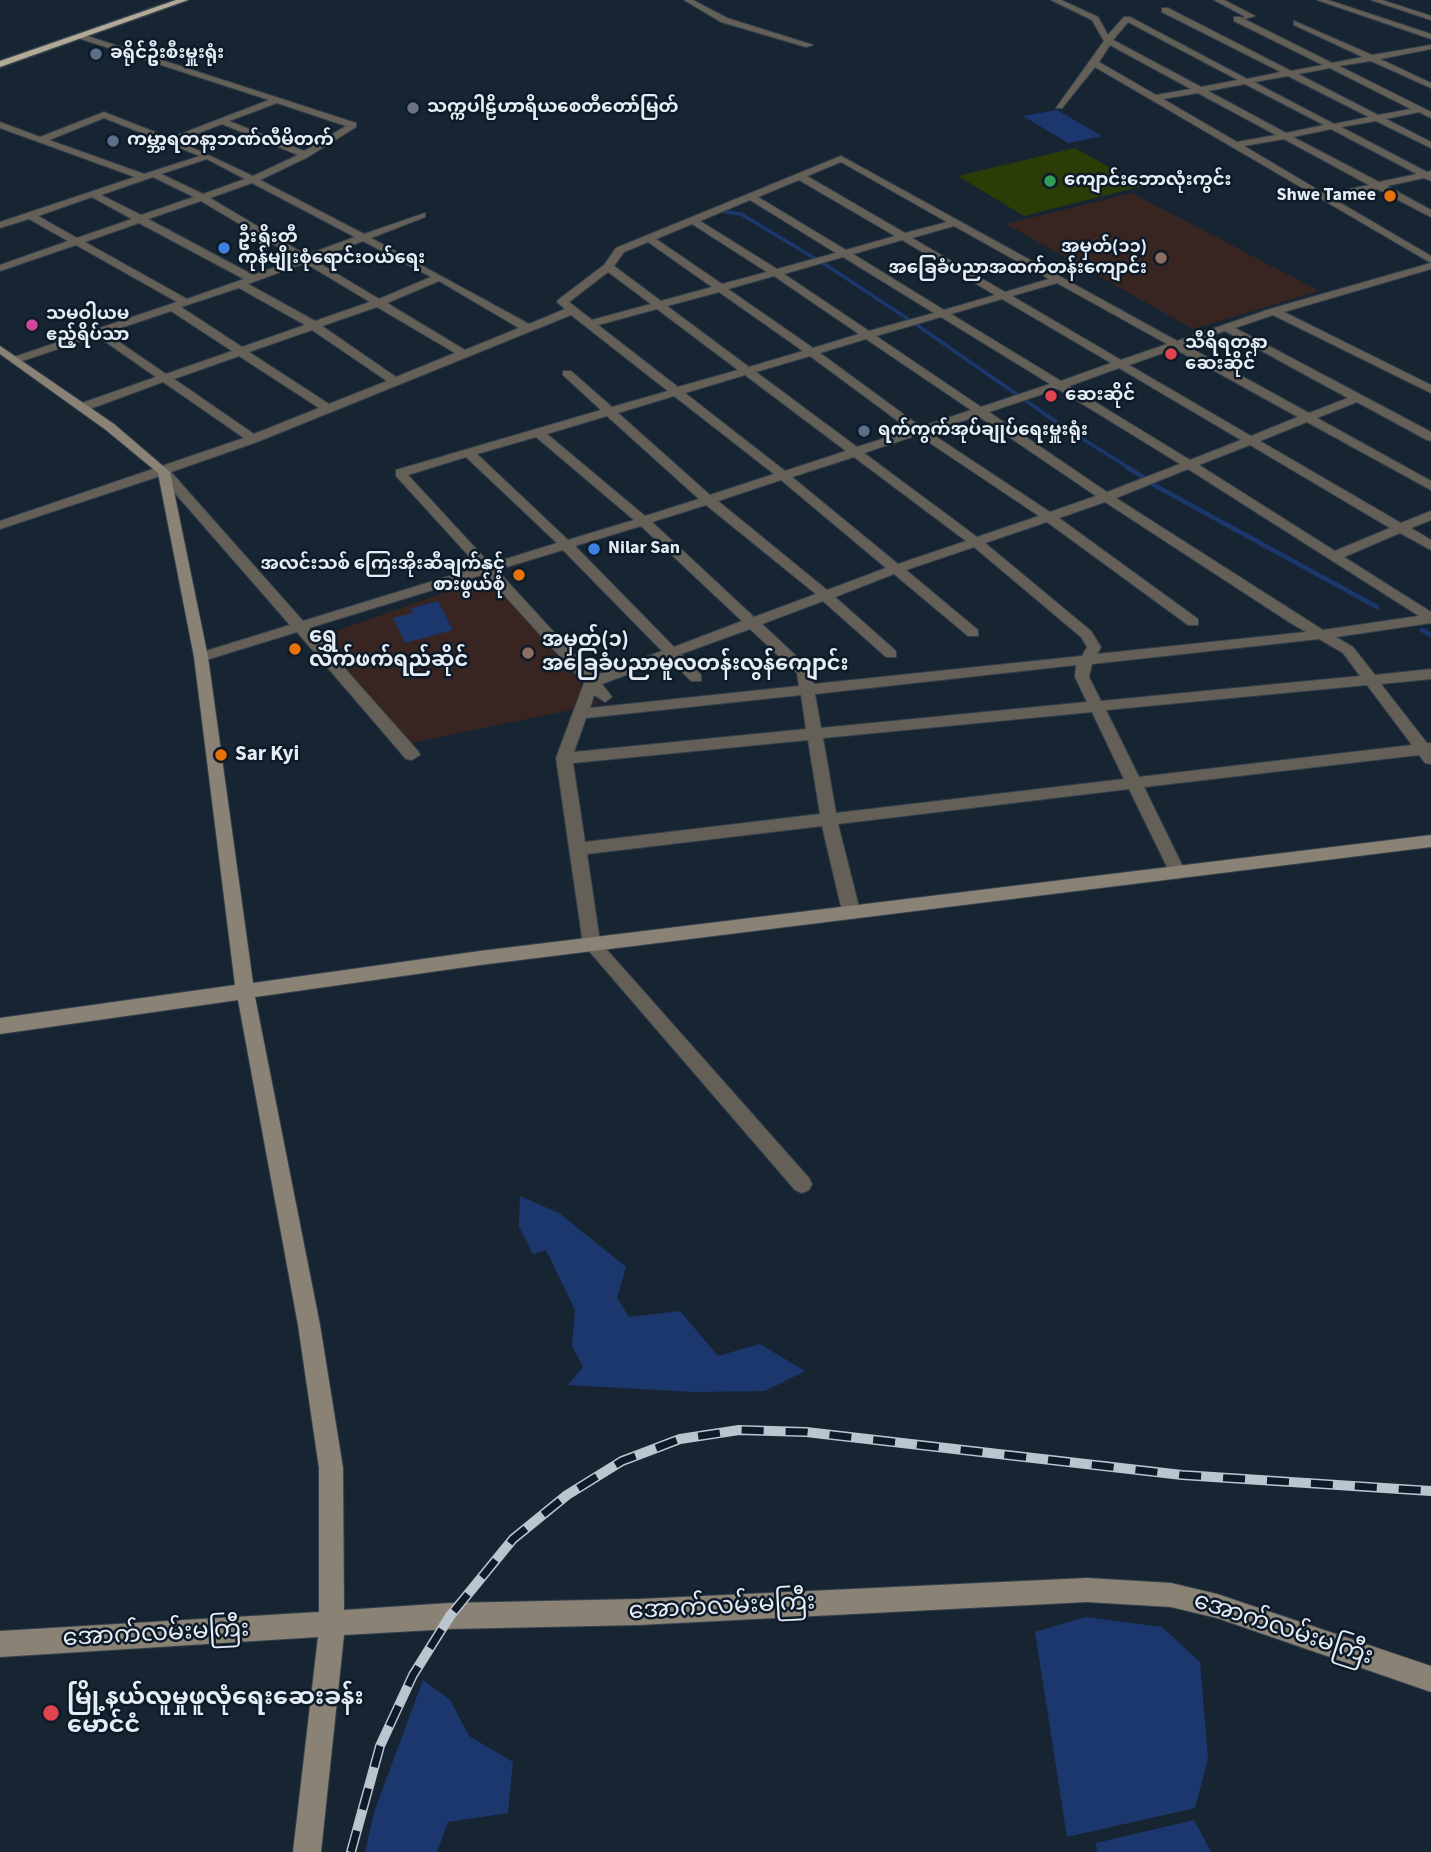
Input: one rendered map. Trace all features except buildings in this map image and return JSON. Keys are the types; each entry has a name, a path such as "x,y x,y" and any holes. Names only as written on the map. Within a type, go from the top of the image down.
{"highway":[{"path":"0,64 184,0"}],"main road":[{"path":"0,349 83,407 164,472 201,657 245,990 309,1325 331,1468 332,1625 307,1852"},
{"path":"0,1026 592,944 1431,841"},
{"name":"အောက်လမ်းမကြီး","path":"0,1644 450,1616 639,1612 1087,1590 1171,1595 1217,1606 1431,1679"}],"street":[{"path":"688,0 724,20 809,45"},
{"path":"1055,0 1095,19 1108,41 1431,214"},
{"path":"1219,0 1251,16 1237,19 1431,115"},
{"path":"1321,0 1431,37"},
{"path":"1375,0 1431,18"},
{"path":"1165,10 1431,145"},
{"path":"1059,106 1084,78 1108,41 1127,19 1429,176"},
{"path":"1297,23 1431,86"},
{"path":"1,267 254,179 305,155 353,125 81,36"},
{"path":"1156,98 1431,47"},
{"path":"1410,50 1431,59"},
{"path":"1093,62 1431,260"},
{"path":"170,141 280,99"},
{"path":"1237,145 1431,107"},
{"path":"40,140 104,115 208,156 254,179 439,277 526,327"},
{"path":"221,121 305,155"},
{"path":"2,128 148,175 202,197 464,354"},
{"path":"0,225 208,156"},
{"path":"973,633 781,474 562,302 608,267 620,250 841,159 1431,486"},
{"path":"798,175 1431,546"},
{"path":"1325,197 1429,176"},
{"path":"93,194 252,279"},
{"path":"752,197 1189,464 1431,618"},
{"path":"30,215 185,302"},
{"path":"15,360 240,284 422,215"},
{"path":"692,220 776,273 1106,497 1348,650 1429,752"},
{"path":"557,316 588,321 657,306 957,222"},
{"path":"647,237 918,430 1048,516 1193,622"},
{"path":"201,657 643,521 706,498 1023,397 1274,311 1431,266"},
{"path":"608,267 977,543 1086,634 1094,647 1082,677 1099,706 1178,873"},
{"path":"83,407 377,300 414,290 439,277"},
{"path":"605,697 400,474 1059,279"},
{"path":"240,284 311,324 396,382"},
{"path":"173,307 328,408"},
{"path":"0,525 164,472 253,439 573,310"},
{"path":"1274,311 1431,390"},
{"path":"1225,327 1431,437"},
{"path":"98,332 253,439"},
{"path":"567,373 706,498 825,595 891,654"},
{"path":"802,1184 592,944 564,758 591,683 896,569 1106,497 1248,439 1359,398"},
{"path":"538,432 643,521 804,671 829,819 851,911"},
{"path":"468,452 566,545 696,678"},
{"path":"164,472 412,754"},
{"path":"1335,556 1431,516"},
{"path":"580,714 1326,635 1431,618"},
{"path":"564,758 1431,674"},
{"path":"577,849 1135,783 1429,752"}],"shaded area":[{"name":"အမှတ်(၁၁) အခြေခံပညာအထက်တန်းကျောင်း","path":"1132,193 1319,291 1193,329 1006,224"},
{"path":"489,577 599,704 406,744 319,637"}],"green space":[{"name":"ကျောင်းဘောလုံးကွင်း","path":"1075,148 1143,186 1024,216 958,176"}],"water":[{"path":"1057,110 1103,136 1068,143 1023,116"},
{"path":"438,601 453,630 405,643 393,618 413,613 411,608"},
{"path":"520,1196 559,1213 626,1267 617,1298 629,1317 680,1311 718,1356 760,1344 805,1371 765,1391 694,1392 568,1385 583,1367 572,1346 575,1310 546,1250 533,1254 519,1227"},
{"path":"1085,1617 1162,1627 1200,1662 1208,1759 1195,1808 1067,1837 1035,1632"},
{"path":"423,1680 450,1700 469,1736 513,1762 508,1813 448,1822 437,1852 365,1852 374,1812"},
{"path":"1194,1820 1211,1852 1097,1852 1096,1843"}],"waterway":[{"path":"720,211 741,214 816,259"},
{"path":"823,263 908,319"},
{"path":"917,325 1065,428 1131,469"},
{"path":"1128,468 1143,477"},
{"path":"1154,485 1377,607"},
{"path":"1422,630 1431,635"}],"railway":[{"path":"351,1852 380,1746 413,1675 450,1616 513,1539 567,1495 622,1461 680,1439 739,1430 806,1432 1182,1475 1431,1491"}],"place":[{"name":"ခရိုင်ဦးစီးမှူးရုံး","path":"96,54"},
{"name":"သက္ကပါဠိဟာရိယစေတီတော်မြတ်","path":"413,108"},
{"name":"ကမ္ဘာ့ရတနာ့ဘဏ်လီမိတက်","path":"113,141"},
{"name":"ကျောင်းဘောလုံးကွင်း","path":"1050,181"},
{"name":"Shwe Tamee","path":"1390,196"},
{"name":"ဦးရှိုးတီ ကုန်မျိုးစုံရောင်းဝယ်ရေး","path":"224,248"},
{"name":"အမှတ်(၁၁) အခြေခံပညာအထက်တန်းကျောင်း","path":"1161,258"},
{"name":"သမဝါယမ ဧည့်ရိပ်သာ","path":"32,325"},
{"name":"သီရိရတနာ ဆေးဆိုင်","path":"1171,354"},
{"name":"ဆေးဆိုင်","path":"1051,396"},
{"name":"ရက်ကွက်အုပ်ချုပ်ရေးမှူးရုံး","path":"864,431"},
{"name":"Nilar San","path":"594,549"},
{"name":"အလင်းသစ် ကြေးအိုးဆီချက်နှင့် စားဖွယ်စုံ","path":"519,575"},
{"name":"ရွှေ လက်ဖက်ရည်ဆိုင်","path":"295,649"},
{"name":"အမှတ်(၁) အခြေခံပညာမူလတန်းလွန်ကျောင်း","path":"528,653"},
{"name":"Sar Kyi","path":"221,755"},
{"name":"မြို့နယ်လူမှုဖူလုံရေးဆေးခန်း မောင်ငံ","path":"51,1713"}]}
